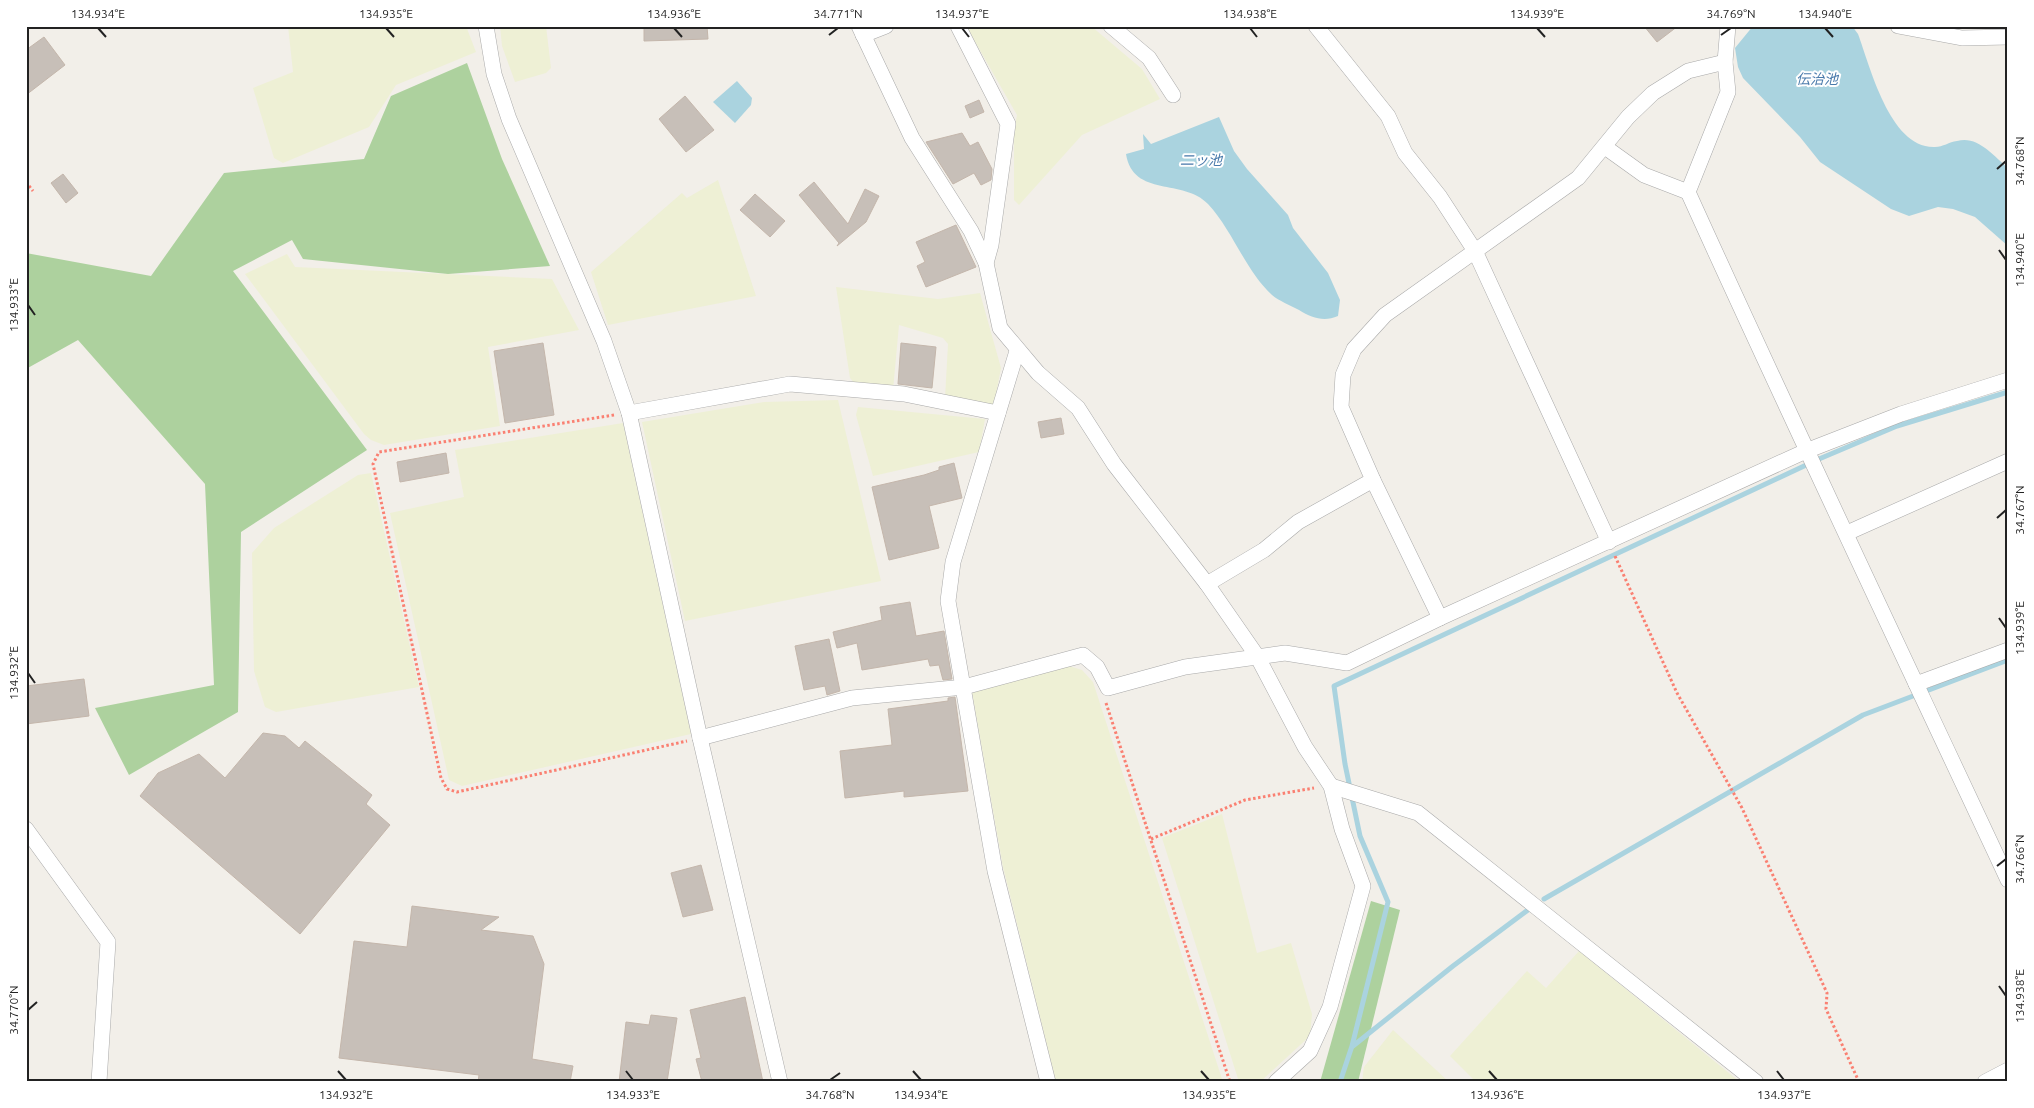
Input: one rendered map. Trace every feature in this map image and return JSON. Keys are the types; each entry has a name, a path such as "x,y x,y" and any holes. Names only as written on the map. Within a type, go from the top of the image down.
{"street":[{"path":"486,26 494,74 510,119 604,341 629,413 700,738 780,1082"},
{"path":"886,26 861,31 912,138 971,231 986,264 1000,328 1018,351 1078,408 1114,464 1207,584 1257,656 1305,747 1331,786 1342,828 1363,886 1330,1007 1310,1051 1276,1082"},
{"path":"958,26 1008,124 991,245 986,264"},
{"path":"1111,26 1149,58 1172,95"},
{"path":"1316,26 1388,116 1405,153 1440,197 1475,251 1609,542"},
{"path":"1898,26 1962,38 2008,37"},
{"path":"1688,192 1728,92 1725,62 1731,28"},
{"path":"1440,618 1373,480 1341,407 1343,375 1354,349 1385,315 1578,178 1628,117 1653,93 1688,71 1725,62"},
{"path":"1605,147 1644,175 1688,192 1806,451 1847,534 2008,880"},
{"path":"1018,351 953,562 948,601 995,871 1048,1082"},
{"path":"700,738 852,698 964,687 1083,655 1096,667 1108,688 1185,667 1285,653 1346,663 1440,618 1806,451 1901,414 2008,380"},
{"path":"629,413 790,384 904,394 998,413"},
{"path":"1847,534 2008,461"},
{"path":"1207,584 1264,550 1298,522 1373,480"},
{"path":"1916,684 2008,650"},
{"path":"1331,786 1418,813 1756,1082"},
{"path":"26,829 108,942 99,1082"},
{"path":"1984,1082 2008,1070"}],"path":[{"path":"26,182 33,191"},
{"path":"629,413 379,452 373,464 438,769 448,789 457,792 700,738"},
{"path":"1609,542 1677,693 1742,808 1827,993 1826,1009 1859,1082"},
{"path":"1108,688 1105,698 1230,1082"},
{"path":"1151,839 1245,800 1331,786"}],"green space":[{"path":"288,26 466,26 476,52 396,85 369,127 283,163 274,158 253,88 293,72"},
{"path":"500,26 546,26 551,68 546,73 515,82 502,46"},
{"path":"966,26 1091,26 1142,69 1160,99 1082,135 1019,205 1014,200 1014,130 1017,115"},
{"path":"467,63 502,159 550,266 448,274 303,259 292,240 233,271 367,450 241,532 238,712 129,775 95,708 214,685 205,484 78,340 26,369 26,253 151,276 224,173 364,159 391,96"},
{"path":"718,180 756,296 608,325 591,272 682,193 687,198"},
{"path":"287,254 295,267 552,279 579,330 488,347 500,426 384,445 371,440 364,434 245,274"},
{"path":"836,287 938,299 980,293 1001,368 994,405 945,398 948,344 943,338 899,325 893,390 855,384 850,378"},
{"path":"838,400 881,581 685,621 642,422 764,402"},
{"path":"858,407 985,419 979,452 873,476 856,415"},
{"path":"623,423 691,734 462,786 449,780 390,513 464,497 455,450"},
{"path":"371,473 419,687 276,712 265,707 254,671 252,553 274,528 358,475"},
{"path":"1069,666 1082,670 1093,682 1223,1082 1056,1082 1003,867 972,692"},
{"path":"1222,814 1257,953 1291,943 1312,1014 1310,1036 1260,1082 1239,1082 1162,838"},
{"path":"1371,901 1400,910 1358,1082 1320,1082"},
{"path":"1579,951 1740,1082 1476,1082 1450,1056 1527,971 1546,988"},
{"path":"1393,1030 1449,1082 1362,1082 1364,1067"}],"water":[{"name":"伝治池","path":"1753,26 1852,26 1858,34 1884,103 1894,121 1906,135 1919,144 1935,147 1964,140 1978,143 2008,168 2008,246 1975,217 1953,209 1938,207 1909,216 1891,209 1820,162 1800,137 1743,78 1738,67 1735,48"},
{"path":"737,81 752,98 751,105 735,123 713,102"},
{"name":"二ッ池","path":"1219,117 1234,151 1247,169 1288,215 1293,228 1328,273 1340,300 1338,316 1328,319 1313,317 1272,295 1254,274 1225,226 1208,204 1198,196 1186,191 1161,186 1138,177 1131,168 1126,154 1144,149 1143,134 1151,144"}],"building":[{"path":"644,26 707,26 708,39 644,41"},
{"path":"1644,26 1678,26 1657,42"},
{"path":"44,37 65,65 26,95 26,50"},
{"path":"685,96 714,130 686,152 659,119"},
{"path":"979,100 984,112 970,118 965,106"},
{"path":"962,133 970,146 978,142 992,169 991,180 981,185 974,173 953,184 926,142"},
{"path":"63,174 78,193 66,203 51,183"},
{"path":"814,182 848,224 865,189 879,196 866,222 837,246 839,243 799,195"},
{"path":"755,194 785,221 770,237 740,210"},
{"path":"956,225 976,267 926,287 917,266 925,262 916,242"},
{"path":"543,343 554,415 505,423 494,351"},
{"path":"901,343 936,347 932,388 898,384"},
{"path":"1061,418 1064,434 1041,438 1038,422"},
{"path":"446,453 449,473 400,482 397,462"},
{"path":"954,463 962,498 929,506 939,548 889,560 872,487 924,475 939,470 939,467"},
{"path":"910,602 916,636 944,631 952,679 943,680 939,665 930,666 928,659 862,670 857,643 837,648 833,632 882,620 880,607"},
{"path":"829,639 840,691 827,695 825,686 804,690 795,646"},
{"path":"84,679 89,716 26,724 26,686"},
{"path":"955,697 968,791 904,797 904,791 845,798 840,751 892,745 888,709 948,701 948,698"},
{"path":"263,733 285,736 299,748 305,741 372,795 366,804 390,825 300,934 140,796 158,773 199,754 225,778"},
{"path":"701,865 713,910 683,917 671,873"},
{"path":"412,906 499,917 481,930 533,936 544,964 532,1059 573,1066 570,1082 478,1082 479,1075 339,1058 354,941 407,947"},
{"path":"745,997 763,1082 702,1082 696,1059 701,1058 690,1010"},
{"path":"651,1015 677,1018 667,1082 619,1082 626,1022 649,1025"}],"waterway":[{"path":"1340,1082 1352,1046 1388,902 1360,836 1345,764 1334,686 1819,459 1897,426 2008,392"},
{"path":"1544,899 1863,715 2008,660"},
{"path":"1353,1046 1453,966 1528,910"}]}
